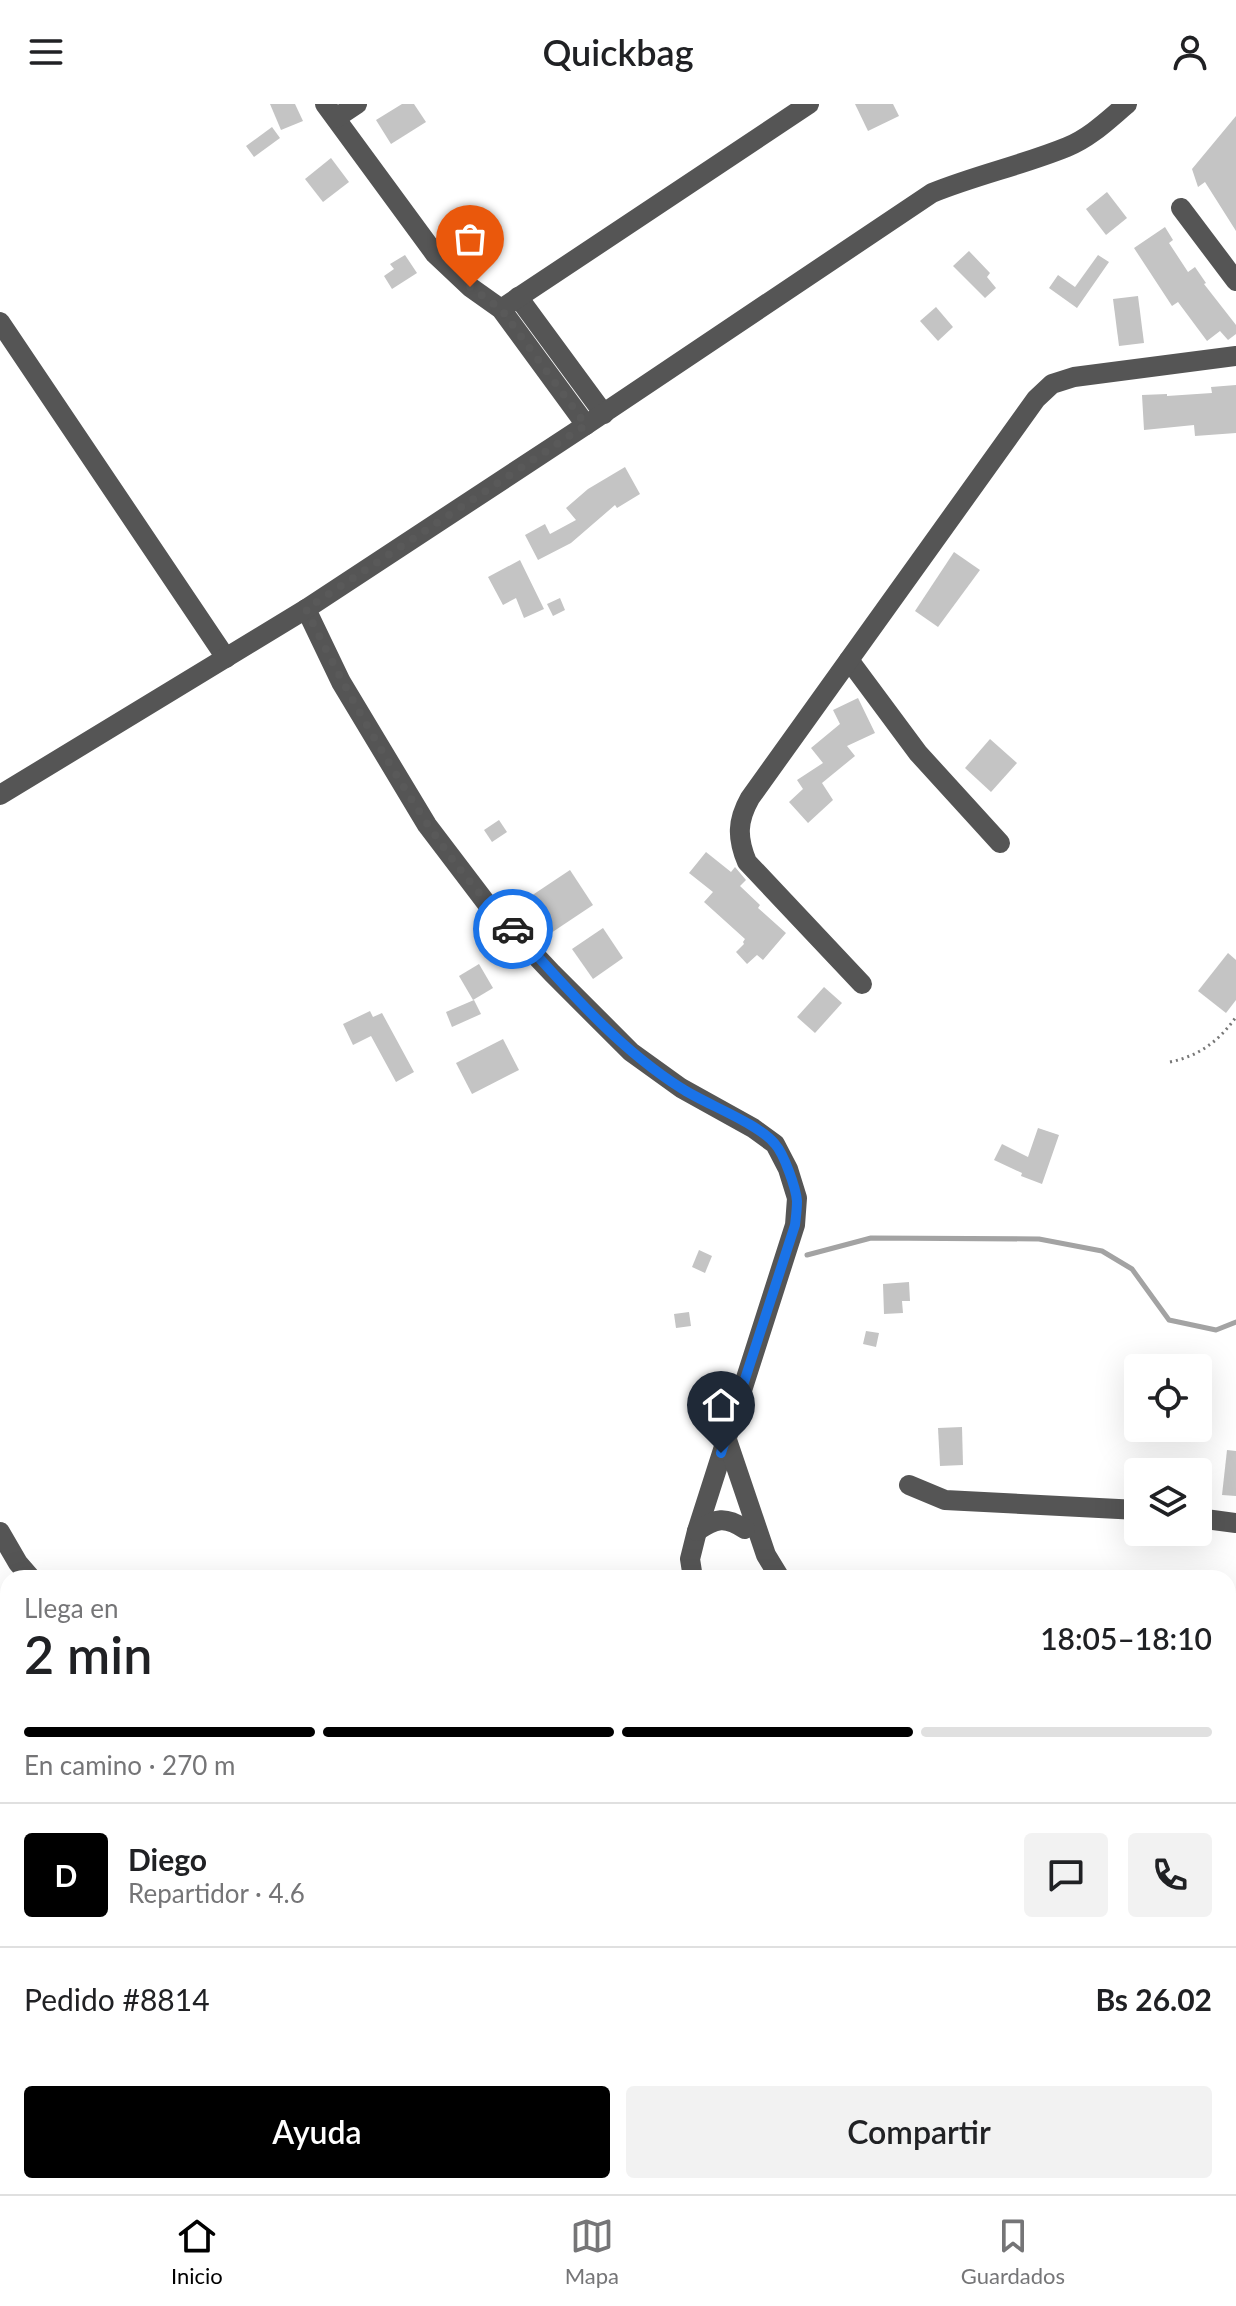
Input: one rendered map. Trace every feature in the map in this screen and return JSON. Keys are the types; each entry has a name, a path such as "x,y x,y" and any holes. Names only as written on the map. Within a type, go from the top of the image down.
{"street":[{"path":"357,104 331,111 435,254 470,287 510,303 604,414"},
{"path":"510,303 809,104"},
{"path":"0,795 306,609 604,414 932,193 1069,146 1099,128 1127,104"},
{"path":"1181,208 1236,281"},
{"path":"510,303 586,425"},
{"path":"0,322 226,658"},
{"path":"862,984 747,862 740,847 738,830 750,798 1036,399 1052,384 1074,377 1236,356"},
{"path":"306,609 341,682 427,825 487,904 631,1052 681,1088 753,1128 775,1144 788,1169 797,1198 795,1225 697,1531 690,1559 692,1570"},
{"path":"849,660 918,753 1000,843"},
{"path":"726,1437 766,1555 775,1570"},
{"path":"716,1469 733,1484 745,1529 761,1570"},
{"path":"909,1485 945,1500 1124,1509"},
{"path":"697,1531 710,1522 721,1520 733,1521 745,1529"},
{"path":"1212,1520 1236,1523"},
{"path":"0,1532 24,1570"}],"path":[{"path":"1170,1062 1190,1058 1223,1035 1236,1017"}],"building":[{"path":"270,104 295,104 303,121 281,130"},
{"path":"402,104 414,104 426,122 391,144 376,120"},
{"path":"855,104 893,104 899,116 868,131"},
{"path":"1236,116 1236,231 1205,182 1198,187 1192,169"},
{"path":"272,127 280,138 254,157 246,146"},
{"path":"331,158 349,182 323,202 305,179"},
{"path":"1107,192 1127,218 1106,235 1086,209"},
{"path":"1165,227 1173,240 1169,243 1188,272 1195,267 1204,284 1236,325 1236,334 1228,340 1220,331 1207,341 1178,302 1172,306 1134,248"},
{"path":"969,251 990,273 987,277 996,288 985,298 953,266"},
{"path":"405,255 417,273 392,289 384,276 394,269 390,264"},
{"path":"1098,255 1109,262 1077,308 1049,288 1058,275 1075,287"},
{"path":"1138,296 1144,343 1119,346 1113,299"},
{"path":"936,307 953,327 938,341 920,321"},
{"path":"1236,385 1236,433 1195,436 1194,425 1144,430 1142,395 1212,393 1211,387"},
{"path":"625,467 640,494 617,508 615,505 571,543 538,560 525,535 545,524 550,534 576,520 566,508 588,489"},
{"path":"954,552 980,570 938,627 915,611"},
{"path":"520,560 544,609 524,618 516,598 503,605 488,577"},
{"path":"560,598 565,610 553,616 547,604"},
{"path":"858,698 875,733 847,746 855,756 822,783 833,800 808,823 789,802 803,789 797,780 823,763 811,748 840,724 833,710"},
{"path":"990,739 1017,763 991,792 965,768"},
{"path":"499,820 507,832 492,842 484,830"},
{"path":"706,852 731,872 735,867 746,880 740,886 760,905 758,908 786,933 763,960 757,955 747,964 736,952 745,939 704,902 713,892 689,873"},
{"path":"570,870 593,905 545,937 522,902"},
{"path":"603,928 623,958 593,979 572,949"},
{"path":"1228,953 1236,960 1236,1000 1226,1013 1198,991"},
{"path":"479,964 493,988 473,1000 459,976"},
{"path":"824,987 842,1003 815,1033 797,1017"},
{"path":"474,1000 481,1014 452,1027 446,1012"},
{"path":"370,1011 373,1017 382,1013 414,1072 396,1082 371,1036 353,1045 343,1024"},
{"path":"503,1039 519,1070 472,1094 456,1063"},
{"path":"1038,1128 1059,1135 1042,1184 994,1160 1002,1144 1028,1157"},
{"path":"699,1250 712,1256 705,1273 692,1267"},
{"path":"909,1282 910,1301 902,1301 903,1313 884,1314 883,1284"},
{"path":"689,1312 691,1326 676,1328 674,1314"},
{"path":"866,1331 879,1333 876,1347 863,1344"},
{"path":"962,1427 963,1465 940,1466 938,1428"},
{"path":"1227,1450 1236,1451 1236,1496 1222,1495"}],"waterway":[{"path":"807,1255 871,1238 1039,1239 1102,1251 1132,1269 1169,1320 1216,1330 1236,1322"}],"way so far":[{"path":"470,287 501,309 586,425 306,609 341,682 427,825 487,904 513,929"}],"route":[{"path":"513,929 631,1052 681,1088 753,1128 775,1144 788,1169 797,1198 795,1225 721,1453"}]}
